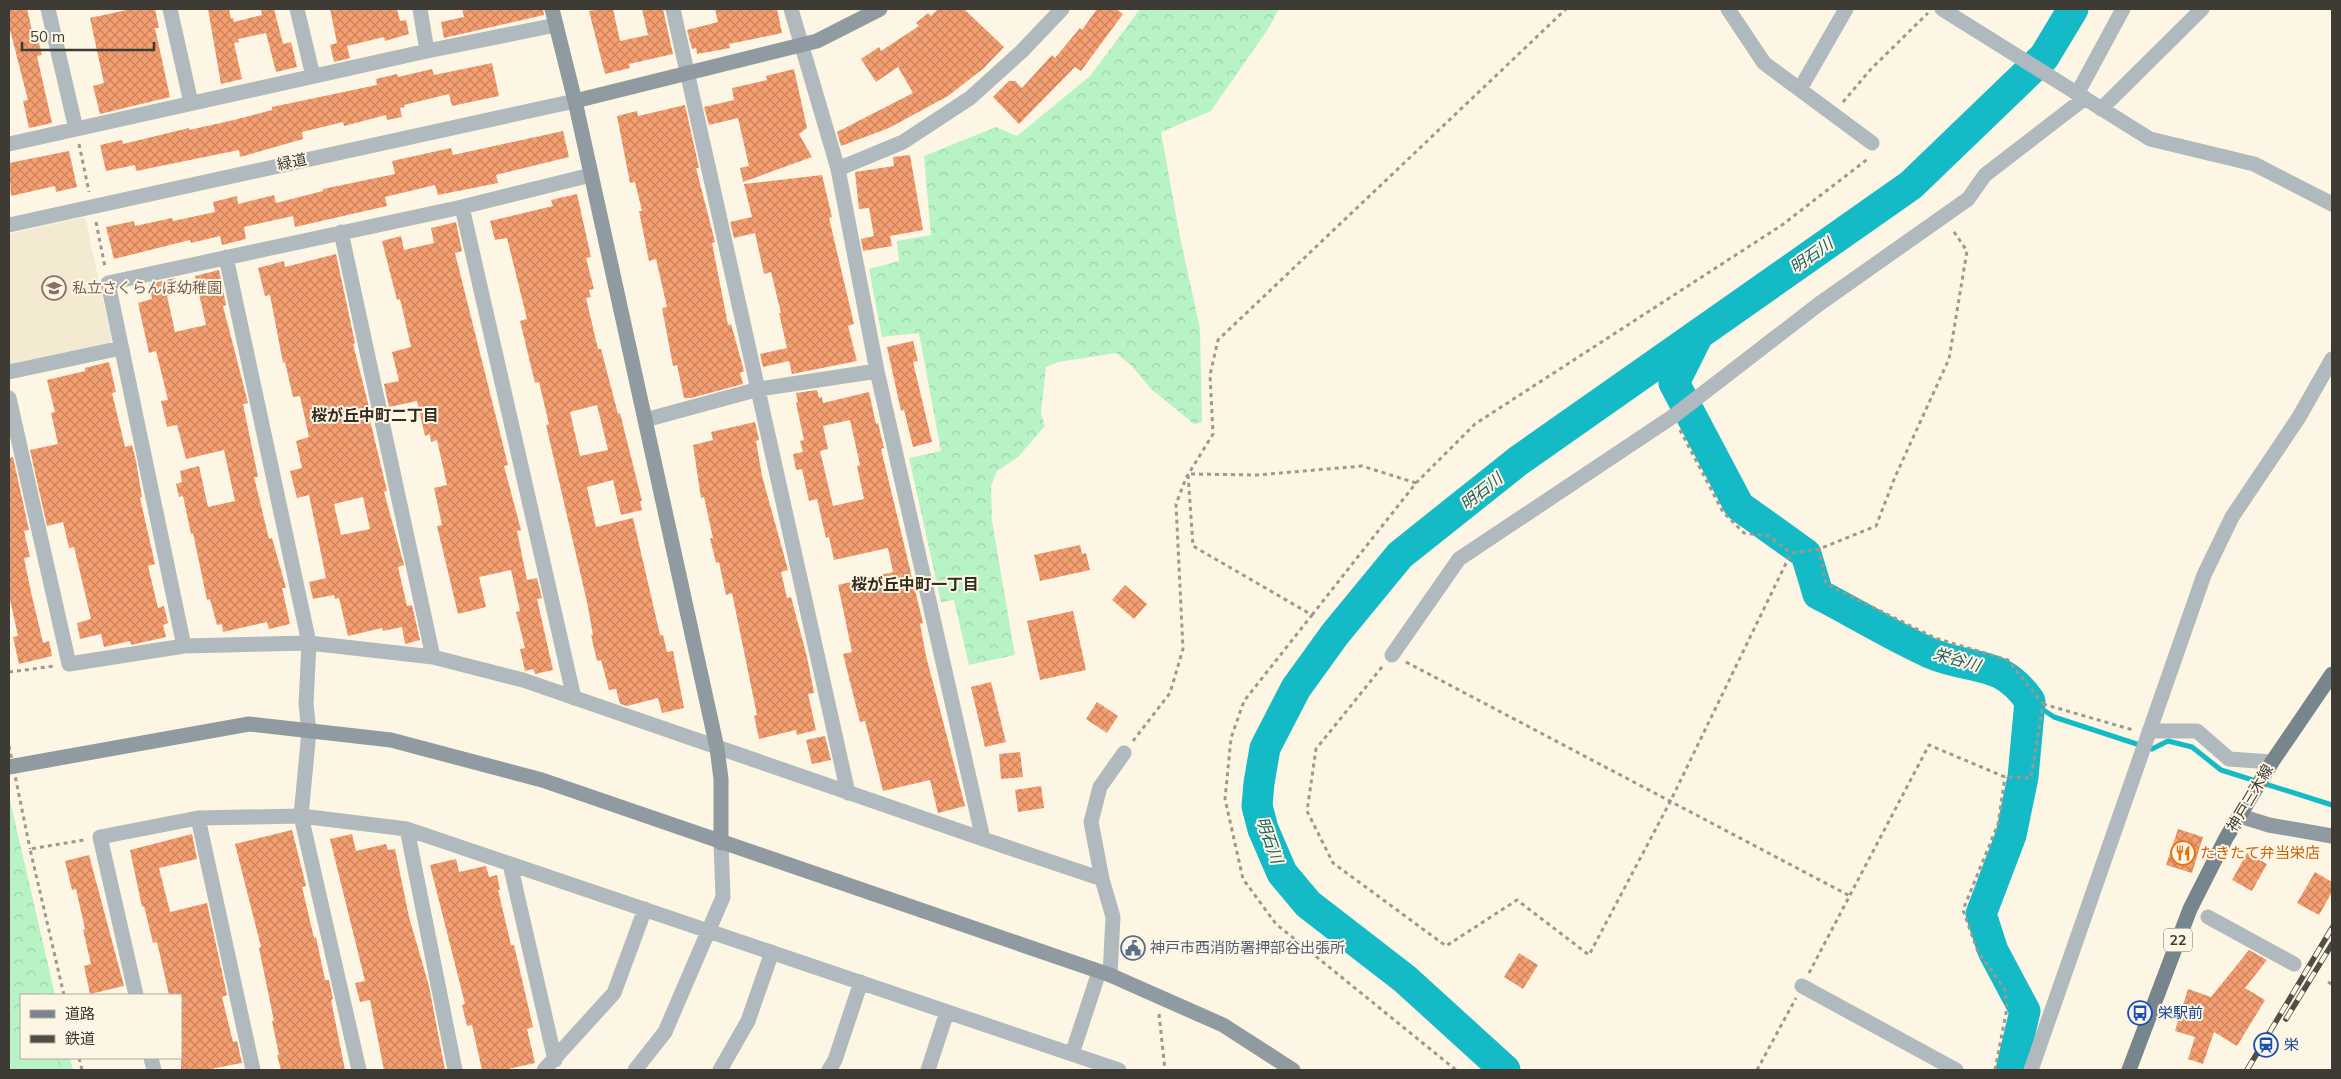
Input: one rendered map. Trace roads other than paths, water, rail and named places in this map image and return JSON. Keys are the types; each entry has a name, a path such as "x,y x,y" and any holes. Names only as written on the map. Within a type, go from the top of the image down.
{"main road":[{"name":"神戸三木線","path":"2129,1070 2190,909 2226,838 2270,766 2332,674"}],"street":[{"path":"48,9 76,129"},
{"path":"170,9 191,103"},
{"path":"297,9 313,76"},
{"path":"420,9 427,51"},
{"path":"552,9 575,101 717,748 721,779 723,897 665,1032 635,1070"},
{"path":"673,9 848,793"},
{"path":"791,9 838,169 877,371 983,839"},
{"path":"575,101 817,41 880,9"},
{"path":"838,169 903,142 970,98 1022,51 1062,9"},
{"path":"1728,9 1764,63 1872,143"},
{"path":"1800,89 1846,9"},
{"path":"1942,9 2150,139 2254,164 2332,204"},
{"path":"1392,655 1459,559 1672,416 1819,304 1968,199 1986,175 2081,96 2124,9"},
{"path":"2101,109 2202,9"},
{"path":"9,144 427,51 556,25"},
{"name":"緑道","path":"9,225 575,101"},
{"path":"184,646 108,283 462,207 591,175"},
{"path":"462,207 574,698"},
{"path":"342,232 433,657"},
{"path":"226,257 309,643 306,704 310,731 301,816 359,1070"},
{"path":"9,372 121,348"},
{"path":"2031,1070 2204,575 2232,517 2299,417 2332,359"},
{"path":"645,420 759,389 877,371"},
{"path":"9,398 69,664 184,646 309,643 433,657 523,680 1102,879"},
{"path":"9,767 249,724 391,740 542,780 1104,974 1161,996 1224,1024 1293,1070"},
{"path":"2148,735 2197,732 2229,759 2270,766"},
{"path":"1072,1054 1104,974 1113,917 1102,879 1091,822 1100,787 1124,753"},
{"path":"136,994 100,837 198,818 301,816 407,829 1119,1070"},
{"path":"2240,816 2269,825 2332,836"},
{"path":"198,818 253,1070"},
{"path":"407,829 455,1070"},
{"path":"510,864 550,1065"},
{"path":"550,1065 614,993 645,909"},
{"path":"2208,917 2294,964"},
{"path":"720,1070 748,1021 772,952"},
{"path":"829,1070 835,1060 861,982"},
{"path":"1802,986 1956,1070"},
{"path":"928,1070 947,1012"}],"waterway":[{"name":"明石川","path":"1505,1070 1405,979 1308,904 1282,873 1263,829 1257,806 1265,748 1296,688 1335,634 1400,555 1518,461 1911,185 2044,57 2073,9"},
{"name":"栄谷川","path":"1698,335 1674,383 1739,506 1806,554 1818,594 1930,653 1984,668 2008,678 2019,687 2030,701 2023,777 2011,835 1981,914 1993,951 2025,1011 2011,1070"},
{"path":"2030,701 2054,717 2152,749 2168,741 2192,747 2221,770 2332,805"}],"railway":[{"path":"2247,1070 2332,928"},
{"path":"2286,1019 2332,944"}],"place":[{"name":"私立さくらんぼ幼稚園","path":"54,288"},
{"name":"たきたて弁当栄店","path":"2183,853"},
{"name":"神戸市西消防署押部谷出張所","path":"1133,948"},
{"name":"栄駅前","path":"2140,1013"},
{"name":"栄","path":"2266,1045"}],"district":[{"name":"桜が丘中町二丁目","path":"375,415"},
{"name":"桜が丘中町一丁目","path":"915,584"}]}
